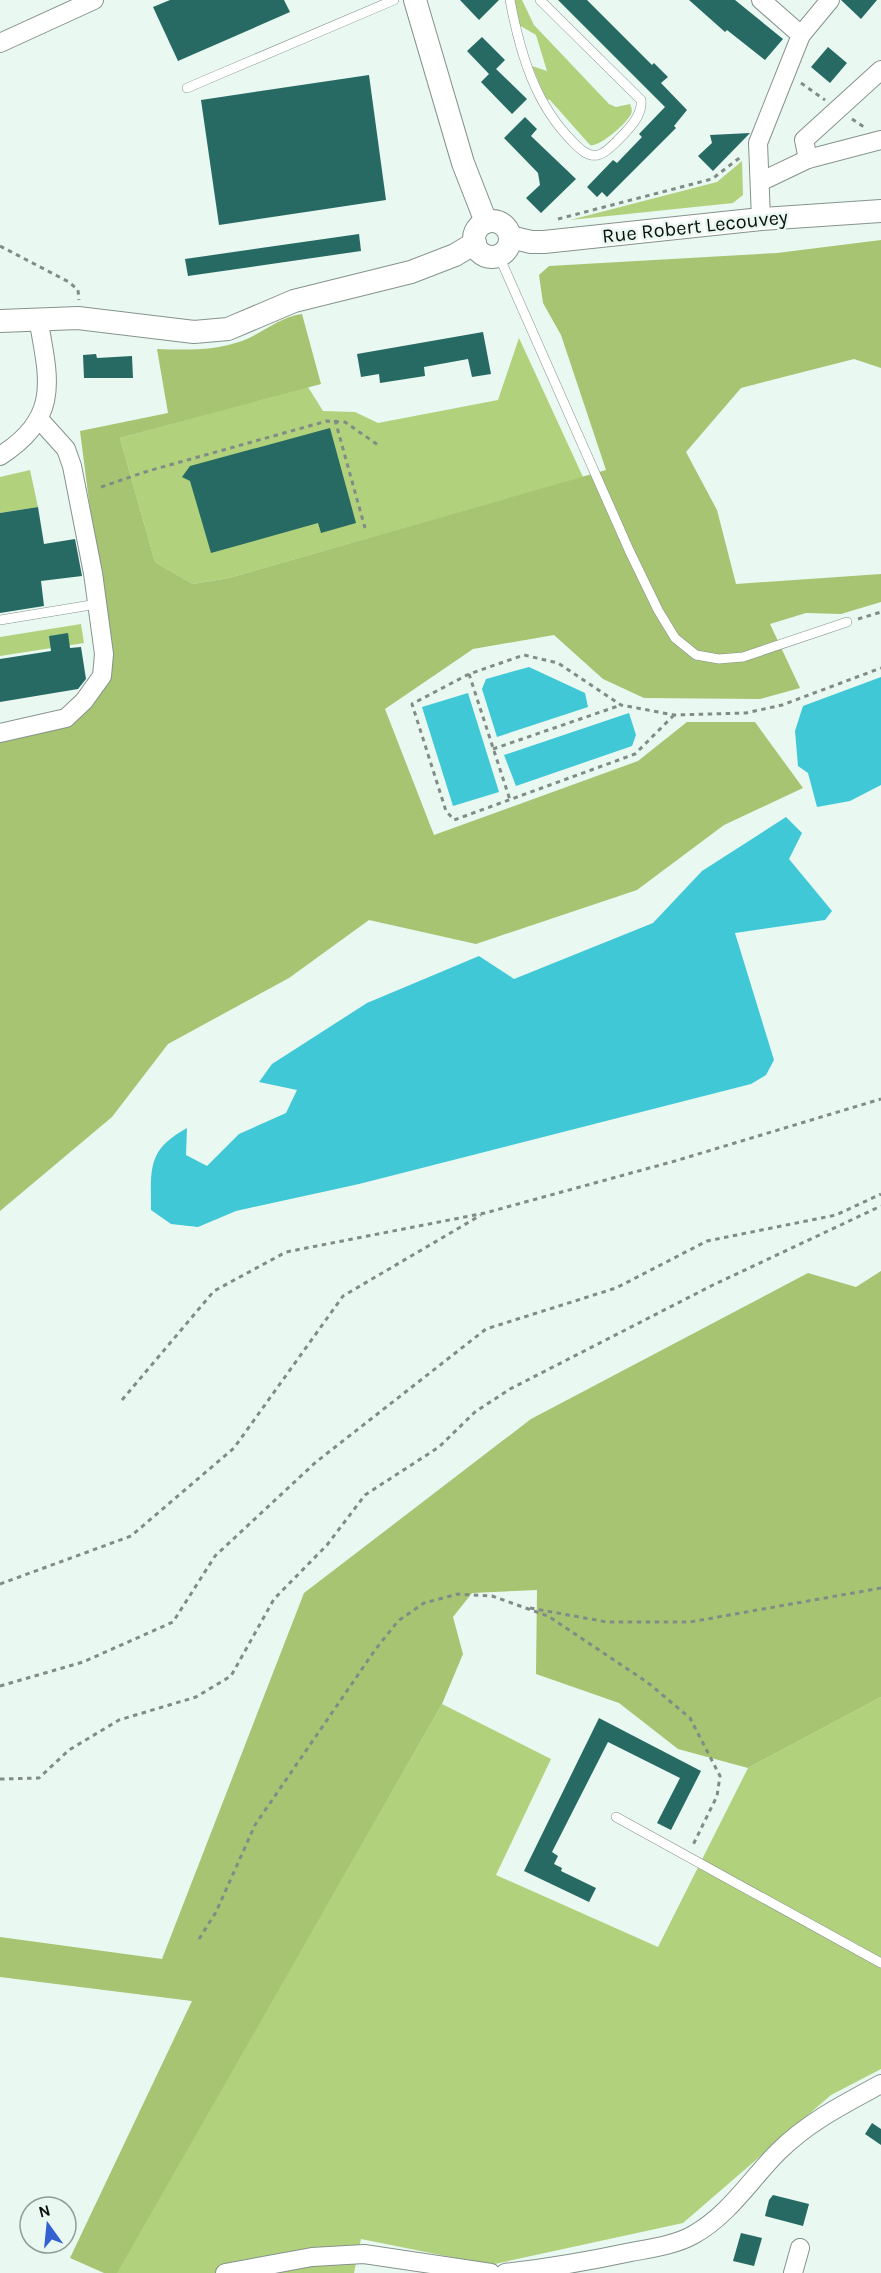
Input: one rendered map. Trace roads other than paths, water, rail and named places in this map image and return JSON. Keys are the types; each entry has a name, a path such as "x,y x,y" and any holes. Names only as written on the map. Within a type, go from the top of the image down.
{"street":[{"path":"0,43 94,0"},
{"path":"415,0 463,163 486,222"},
{"path":"761,0 801,34"},
{"path":"760,219 758,143 801,34 830,0"},
{"path":"808,159 804,140 881,70"},
{"path":"759,182 808,159 881,140"},
{"name":"Rue Robert Lecouvey","path":"505,247 531,242 760,219 881,212"},
{"path":"486,222 500,223 505,247 482,254 475,243 475,233 486,222"},
{"path":"0,321 38,318 112,321 194,332 228,330 294,301 411,272 455,255 475,243"},
{"path":"0,456 16,444 39,418 46,400 46,375 38,318"},
{"path":"0,733 66,718 84,701 102,676 104,654 97,604 72,466 66,449 39,418"},
{"path":"505,2273 560,2270 667,2244 692,2235 732,2204 777,2153 802,2130 832,2109 881,2084"},
{"path":"793,2273 800,2248"},
{"path":"225,2273 312,2257 364,2254 491,2273"}],"lane":[{"path":"186,88 394,0"},
{"path":"510,0 530,77 539,99 580,149 596,156 611,147 627,132 640,111 641,100 540,0"},
{"path":"505,247 634,560 658,610 675,638 696,655 719,659 743,657 847,622"},
{"path":"0,620 97,604"},
{"path":"616,1817 881,1963"}],"water":[{"path":"529,667 585,693 588,707 497,737 482,689 486,679"},
{"path":"881,677 881,785 850,801 817,807 808,773 798,766 795,731 803,706"},
{"path":"468,693 499,792 453,806 422,707"},
{"path":"629,713 636,735 632,746 516,786 504,755"},
{"path":"786,817 802,833 789,859 832,911 825,920 735,933 774,1060 766,1075 751,1084 359,1184 236,1211 198,1227 171,1224 151,1210 152,1171 158,1153 164,1144 187,1128 186,1155 207,1166 239,1134 286,1113 297,1090 259,1082 272,1064 367,1003 479,956 514,979 653,923 702,871"}]}
